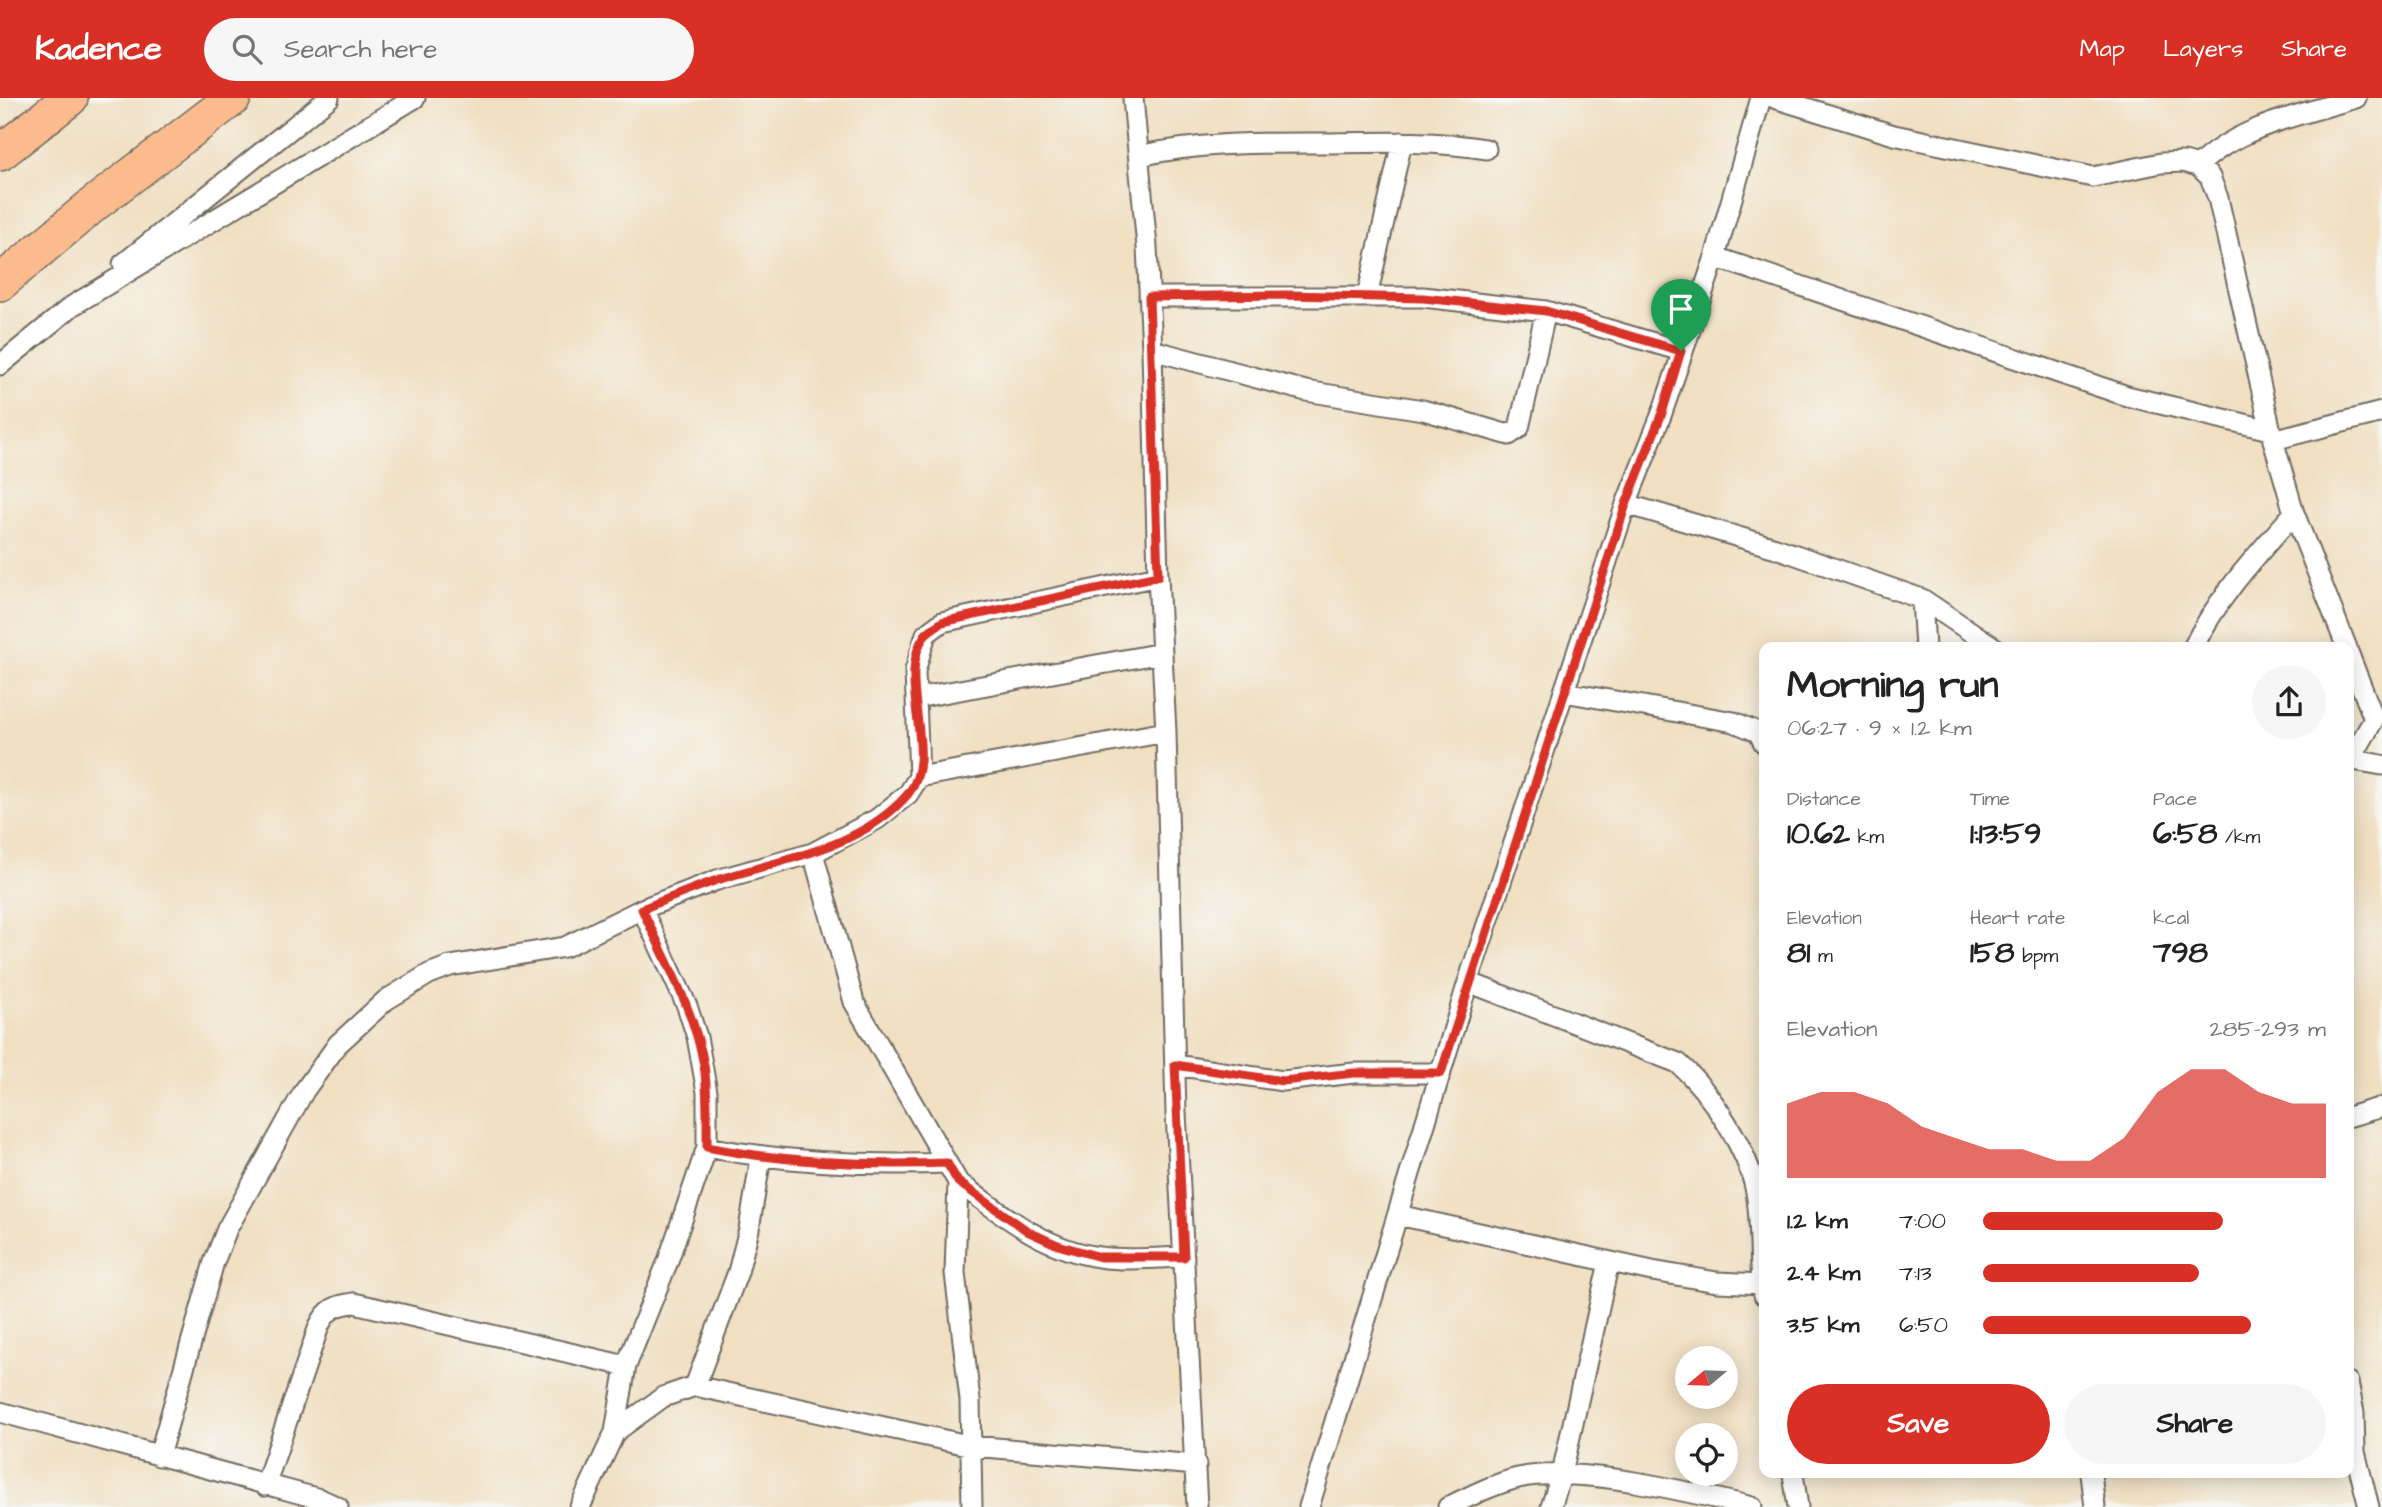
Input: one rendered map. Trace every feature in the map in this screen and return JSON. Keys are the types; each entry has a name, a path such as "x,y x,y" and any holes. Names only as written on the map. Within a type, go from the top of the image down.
{"highway":[{"path":"0,283 94,204 233,98"},
{"path":"0,153 61,100"}],"street":[{"path":"0,365 330,98"},
{"path":"1133,98 1152,350 1175,1065 1197,1507"},
{"path":"1309,1507 1468,982 1626,504 1662,413 1681,351 1716,257 1761,98"},
{"path":"1774,98 1894,135 2092,177 2161,163 2184,162 2198,166 2210,177 2218,198 2272,435 2294,513 2345,642"},
{"path":"2198,166 2219,146 2244,133 2356,98"},
{"path":"72,306 221,218 402,101"},
{"path":"1367,296 1402,142"},
{"path":"1139,156 1183,146 1226,143 1444,142 1486,149"},
{"path":"1716,257 2127,396 2272,435 2382,412"},
{"path":"1149,297 1423,298 1546,311 1681,351"},
{"path":"1152,350 1306,391 1423,410 1509,435 1519,428 1546,311"},
{"path":"1626,504 1776,548 1922,599 1987,642"},
{"path":"2196,642 2213,613 2248,566 2294,513"},
{"path":"159,1456 214,1262 228,1229 304,1091 338,1044 386,1000 429,974 450,966 565,947 642,909 717,880 813,853 877,820 908,794 919,777 915,671 926,634 942,622 1158,576"},
{"path":"1922,599 1925,642"},
{"path":"916,698 1162,653"},
{"path":"2354,664 2378,718 2354,757"},
{"path":"1564,692 1734,722 1759,734"},
{"path":"919,777 1166,732"},
{"path":"2354,762 2382,765"},
{"path":"813,853 854,1002 958,1182 1029,1232 1081,1254 1100,1257 1184,1257"},
{"path":"580,1507 615,1433 626,1366 668,1261 707,1147 707,1092 697,1037 687,1006 642,909"},
{"path":"1468,982 1678,1063 1690,1074 1730,1129 1749,1169 1756,1192 1759,1233"},
{"path":"1175,1065 1283,1081 1354,1073 1441,1073"},
{"path":"2354,1115 2382,1107"},
{"path":"707,1147 761,1157 866,1166 947,1163"},
{"path":"695,1386 738,1272 749,1229 761,1157"},
{"path":"958,1182 955,1273 970,1400 972,1507"},
{"path":"1398,1215 1609,1262 1759,1287"},
{"path":"1551,1507 1562,1473 1609,1262"},
{"path":"265,1486 319,1326 324,1315 333,1307 354,1303 626,1366"},
{"path":"615,1433 663,1397 695,1386 972,1446 1196,1465"},
{"path":"0,1412 338,1507"},
{"path":"2354,1413 2355,1452 2369,1507"},
{"path":"1448,1507 1518,1478 1562,1473 1700,1494 1752,1507"},
{"path":"1794,1478 1798,1507"},
{"path":"2091,1478 2095,1507"}],"route":[{"path":"1287,295 1423,298 1546,311 1681,351 1662,413 1626,504 1468,982 1441,1073 1354,1073 1283,1081 1175,1065 1184,1257 1100,1257 1081,1254 1058,1245 1029,1232 958,1182 947,1163 841,1165 761,1157 707,1147 707,1092 697,1037 687,1006 642,909 717,880 813,853 877,820 908,794 919,777 915,671 926,634 942,622 1158,576 1149,297 1287,295"}]}
